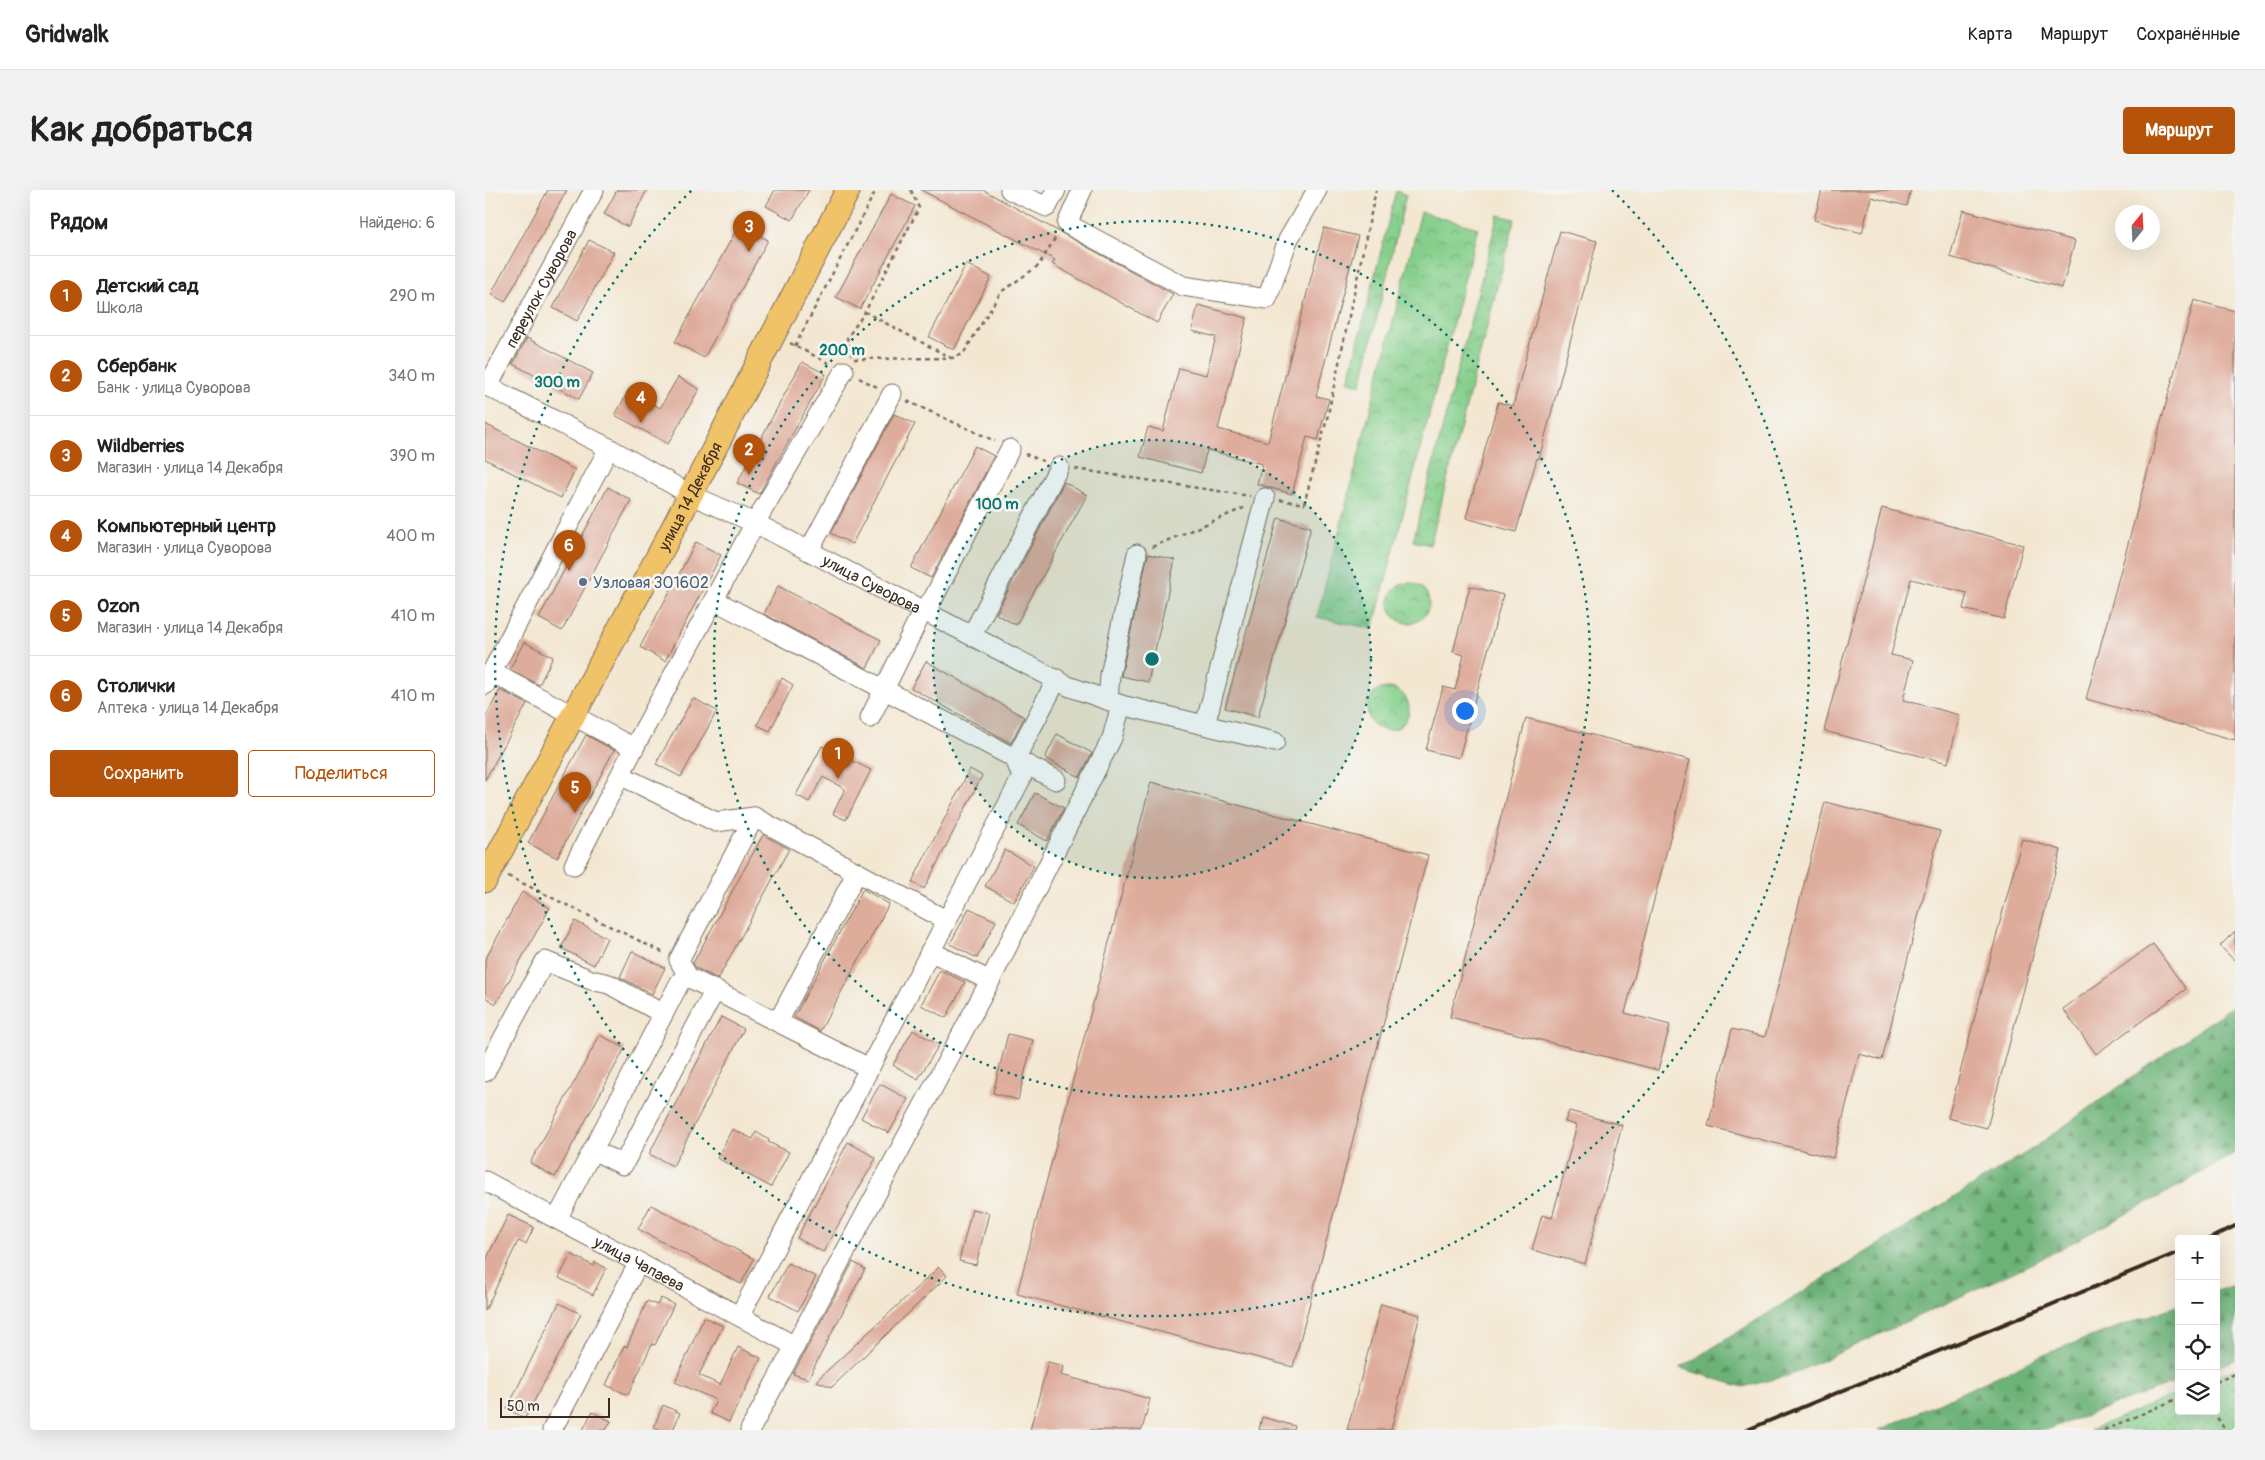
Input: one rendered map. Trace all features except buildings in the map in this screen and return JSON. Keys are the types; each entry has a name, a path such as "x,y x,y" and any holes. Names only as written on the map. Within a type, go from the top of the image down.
{"main road":[{"name":"улица 14 Декабря","path":"487,871 573,716 691,495 848,190"}],"street":[{"name":"переулок Суворова","path":"486,386 594,190"},
{"path":"1011,190 1047,208 1056,190"},
{"path":"1082,190 1067,224 1183,286 1267,299 1288,240 1317,190"},
{"path":"575,865 622,776 634,748 755,523 848,365"},
{"name":"улица Суворова","path":"486,386 609,448 691,495 755,523 1057,680 1114,702 1275,742"},
{"path":"809,551 892,394"},
{"path":"609,448 488,678 573,716 634,748"},
{"path":"870,718 923,610 933,599 1010,449"},
{"path":"972,635 1059,467"},
{"path":"1205,725 1265,498"},
{"path":"750,1430 990,981 1112,738 1114,702 1110,675 1137,554"},
{"path":"714,600 1056,780"},
{"path":"740,1315 1022,777 1015,758 1057,680"},
{"path":"622,776 715,822 754,818 947,920"},
{"path":"754,818 679,960 688,977 869,1068"},
{"path":"778,1022 857,872"},
{"path":"930,951 990,981"},
{"path":"485,1072 545,962 591,980 609,984 663,1014"},
{"path":"557,1218 679,982 688,977"},
{"path":"593,1150 623,1165 715,990"},
{"name":"улица Чапаева","path":"487,1187 557,1218 795,1346"},
{"path":"552,1430 639,1262"}],"path":[{"path":"795,346 875,190"},
{"path":"848,365 847,338 865,312 919,208 911,190"},
{"path":"773,335 795,346 848,365 892,394 1010,449 1059,467 1303,504 1327,419 1376,190"},
{"path":"848,365 952,358 963,354 1001,292 1037,266 1053,240 1067,224"},
{"path":"865,312 952,358"},
{"path":"1137,554 1265,498"},
{"path":"487,871 679,960"},
{"path":"2220,1380 2235,1374"},
{"path":"2105,1430 2175,1400"},
{"path":"2216,1415 2225,1430"}],"green space":[{"path":"1396,191 1406,195 1361,385 1348,382"},
{"path":"1421,212 1478,228 1373,629 1317,617"},
{"path":"1498,215 1515,219 1430,545 1413,541"},
{"path":"1413,583 1420,586 1426,592 1429,603 1428,611 1420,620 1413,623 1405,623 1398,620 1390,611 1389,599 1392,592 1401,584"},
{"path":"1388,688 1403,694 1409,709 1403,724 1388,730 1373,724 1367,709 1373,694"},
{"path":"2235,1004 2235,1153 2170,1191 2037,1261 1791,1375 1743,1387 1680,1368 2032,1149"},
{"path":"2235,1285 2235,1360 2220,1366 2220,1325 2220,1290"},
{"path":"2175,1306 2175,1382 2046,1430 1879,1430 2055,1350"},
{"path":"2235,1369 2235,1430 2090,1430 2175,1395 2175,1415 2220,1415 2220,1375"}],"railway":[{"path":"2217,1235 2235,1226"},
{"path":"1747,1430 2175,1254"}],"place":[{"name":"Wildberries","path":"749,252"},
{"name":"Компьютерный центр","path":"641,423"},
{"name":"Сбербанк","path":"749,475"},
{"name":"Столички","path":"569,571"},
{"name":"Узловая 301602","path":"583,582"},
{"name":"Детский сад","path":"838,779"},
{"name":"Ozon","path":"575,813"}]}
